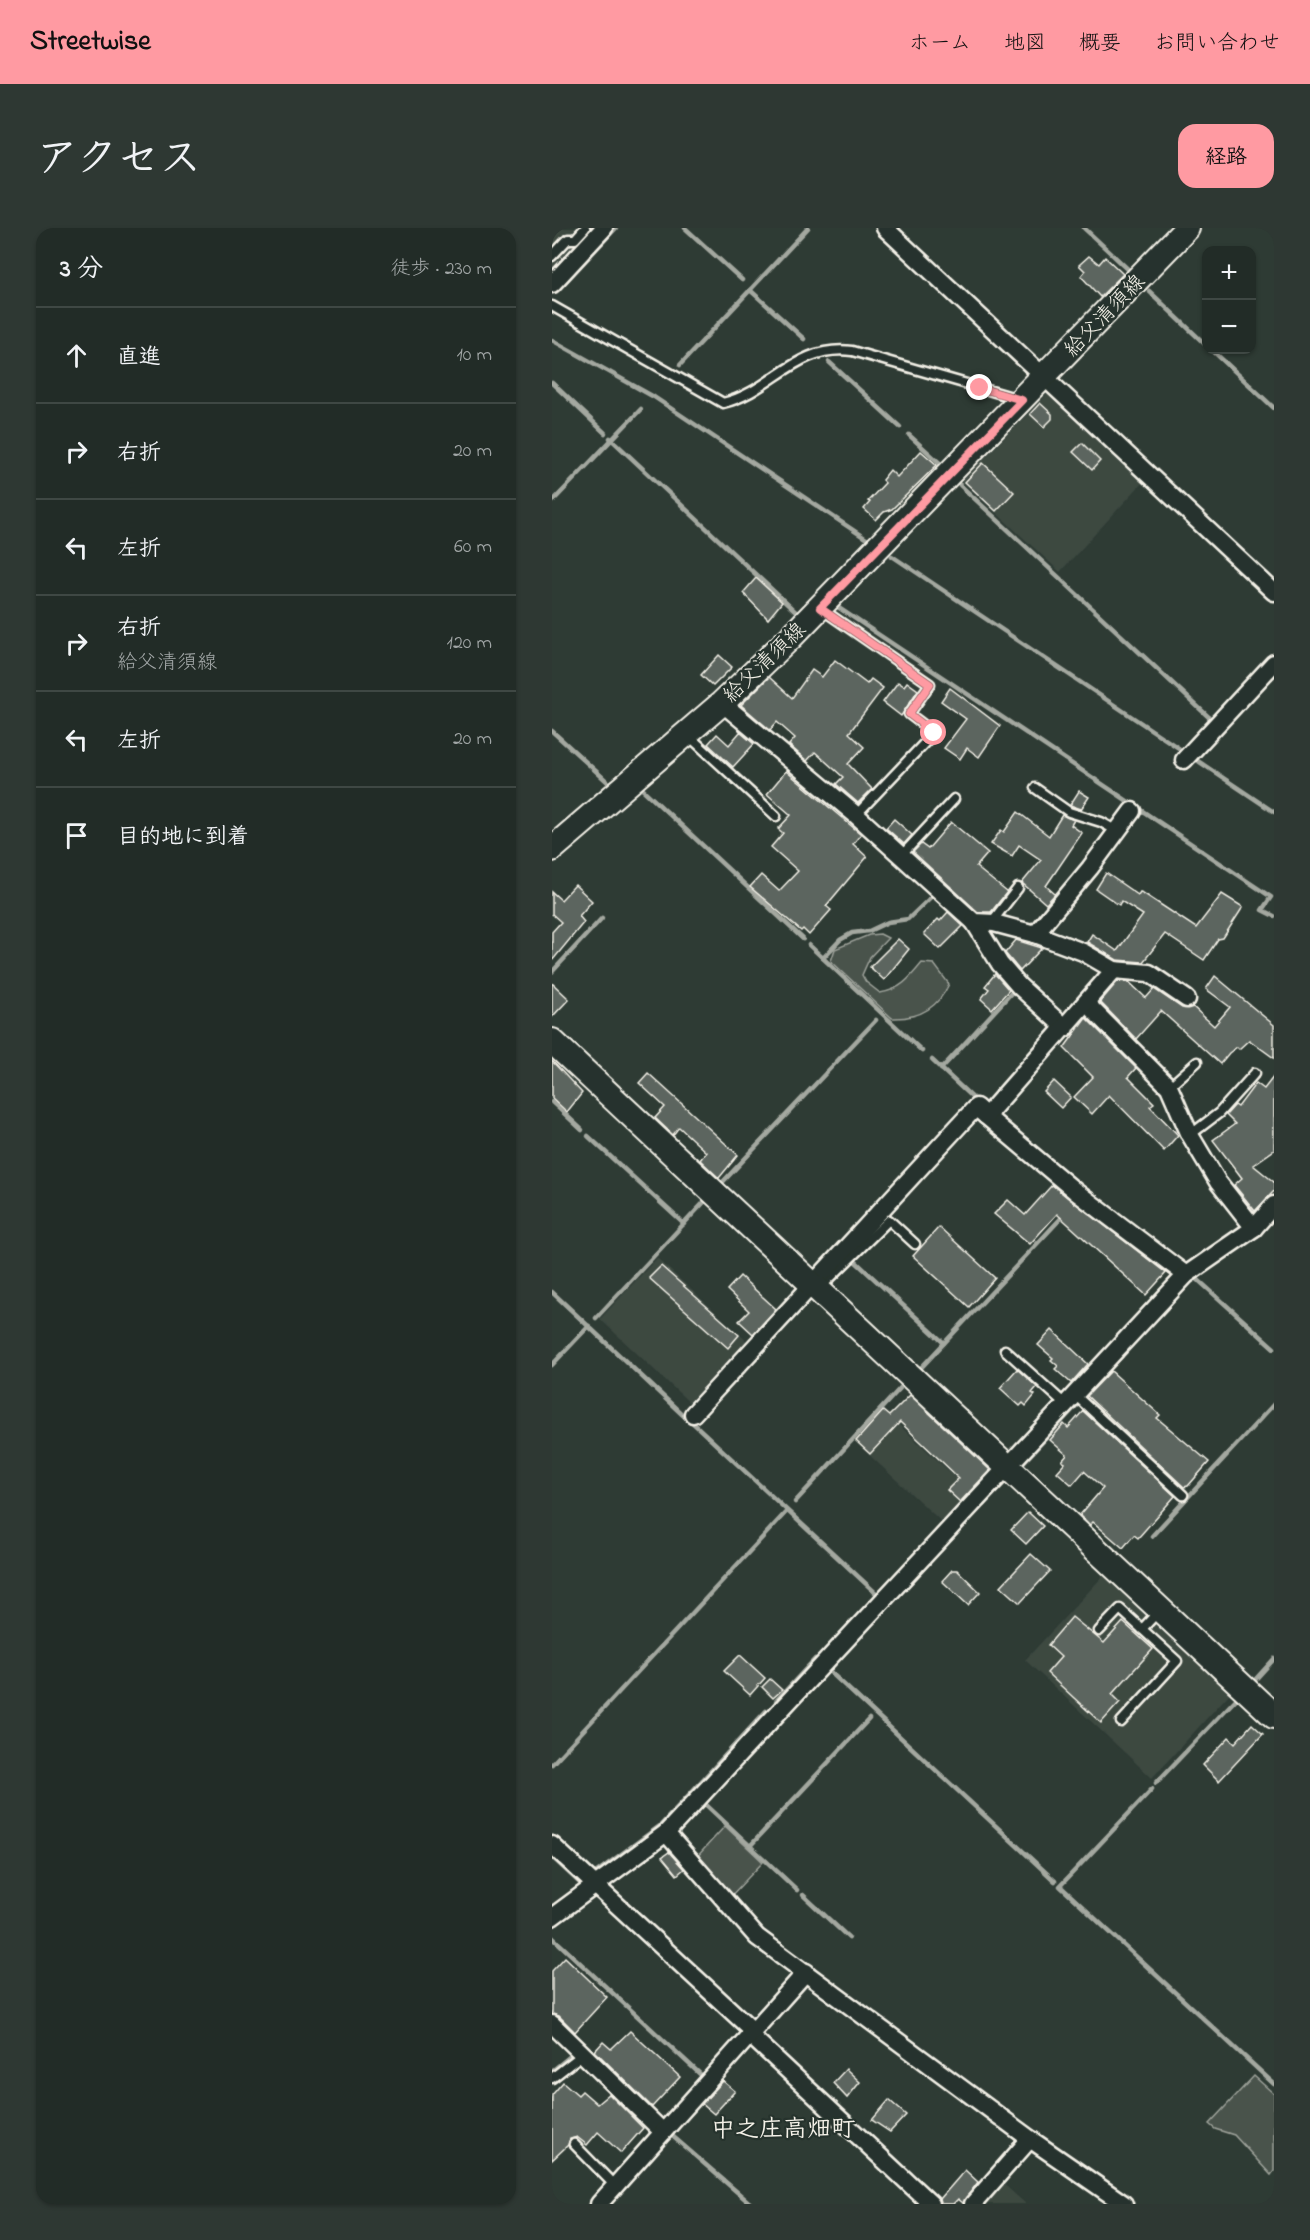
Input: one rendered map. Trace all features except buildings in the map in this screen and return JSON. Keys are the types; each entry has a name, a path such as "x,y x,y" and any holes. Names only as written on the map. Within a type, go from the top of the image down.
{"street":[{"path":"552,284 604,228"},
{"path":"885,228 1274,592"},
{"name":"給父清須線","path":"552,849 722,703 820,608 1187,228"},
{"path":"1184,760 1274,663"},
{"path":"722,703 855,815 974,922 1000,964 1019,986 1065,1028"},
{"path":"1035,934 1132,811"},
{"path":"974,922 994,923 1035,934 1083,952 1114,970 1149,973 1187,999"},
{"path":"986,1116 1087,1004 1114,970"},
{"path":"1087,1004 1169,1087 1190,1135 1218,1182 1254,1228"},
{"path":"552,1041 1274,1716"},
{"path":"693,1414 816,1288 976,1107 1075,1191 1186,1275"},
{"path":"552,1917 666,1833 1186,1275 1254,1228 1274,1205"},
{"path":"666,1833 757,1937 1030,2139 1124,2204"},
{"path":"552,1845 931,2204"},
{"path":"599,2204 750,2032 806,1972"},
{"path":"552,2024 663,2132"},
{"path":"973,2204 1030,2139"}],"lane":[{"path":"552,256 568,239 575,239 585,228"},
{"path":"552,306 723,403 741,398 804,357 831,348 852,351 1022,400"},
{"path":"820,608 930,684 909,714 934,733 855,815"},
{"path":"686,734 776,816"},
{"path":"1035,788 1069,812 1101,822 1117,831"},
{"path":"901,856 954,799"},
{"path":"994,923 994,919 1018,888"},
{"path":"1169,1087 1197,1062"},
{"path":"1190,1135 1219,1113 1255,1073"},
{"path":"816,1288 889,1220 915,1244"},
{"path":"1005,1350 1070,1399 1183,1495"},
{"path":"1099,1631 1120,1609 1177,1661 1121,1722"},
{"path":"1142,1629 1160,1609"},
{"path":"552,2078 583,2054"},
{"path":"574,2144 615,2186"}],"shaded area":[{"path":"552,228 596,228 552,275"},
{"path":"1050,391 1145,480 1060,572 962,481"},
{"path":"880,934 888,938 870,957 862,975 866,982 880,993 887,992 904,983 922,963 934,964 949,984 933,1006 919,1014 892,1018 831,961 835,949 869,935"},
{"path":"657,1258 751,1345 694,1407 600,1319"},
{"path":"883,1410 974,1494 945,1525 854,1441"},
{"path":"1104,1575 1231,1692 1152,1778 1025,1660"},
{"path":"725,1826 763,1862 728,1899 694,1860"},
{"path":"1254,2076 1274,2094 1274,2171 1271,2175 1234,2135 1215,2129 1209,2124"},
{"path":"999,2180 1026,2204 978,2204"}],"waterway":[{"path":"557,291 616,228"},
{"path":"685,228 742,280"},
{"path":"680,365 808,228"},
{"path":"1084,228 1131,272 1129,275"},
{"path":"750,290 804,339"},
{"path":"1149,291 1202,341"},
{"path":"552,340 654,397 871,542"},
{"path":"1216,354 1274,408"},
{"path":"829,362 900,427"},
{"path":"552,383 605,433"},
{"path":"552,502 641,409"},
{"path":"909,435 943,466"},
{"path":"610,438 799,615 801,613"},
{"path":"960,485 1213,721"},
{"path":"892,556 1183,751"},
{"path":"836,606 1271,897 1262,910 1274,916"},
{"path":"552,731 610,784 612,782"},
{"path":"1192,757 1274,812"},
{"path":"639,786 803,939"},
{"path":"823,958 840,940 852,933 869,931 888,922 908,919 933,895"},
{"path":"552,972 602,918"},
{"path":"809,945 922,1051"},
{"path":"941,1069 1015,989"},
{"path":"719,1186 876,1020"},
{"path":"932,1060 977,1102"},
{"path":"552,1102 582,1130"},
{"path":"588,1136 684,1224"},
{"path":"596,1318 706,1200"},
{"path":"918,1371 1064,1215"},
{"path":"856,1262 944,1343"},
{"path":"1196,1278 1274,1348"},
{"path":"552,1292 685,1417"},
{"path":"552,1365 589,1326"},
{"path":"1089,1391 1122,1356"},
{"path":"795,1502 904,1384"},
{"path":"1152,1536 1274,1404"},
{"path":"1020,1466 1077,1405"},
{"path":"692,1422 878,1595"},
{"path":"983,1505 1006,1481 1008,1483"},
{"path":"552,1764 787,1511"},
{"path":"776,1701 815,1659"},
{"path":"1257,1685 1254,1681 1274,1659"},
{"path":"827,1669 1055,1881"},
{"path":"1156,1783 1237,1698"},
{"path":"594,1874 661,1825 766,1711"},
{"path":"750,1846 869,1719"},
{"path":"1152,1789 1060,1886 1274,2084"},
{"path":"703,1802 797,1890"},
{"path":"552,1857 581,1884"},
{"path":"803,1895 849,1938"},
{"path":"552,1937 700,2074"},
{"path":"552,2071 574,2053"},
{"path":"672,2132 670,2134 751,2204"}],"district":[{"name":"中之庄高畑町","path":"783,2128"}],"route":[{"path":"934,733 909,714 930,684 820,608 1022,400 980,388"}]}
